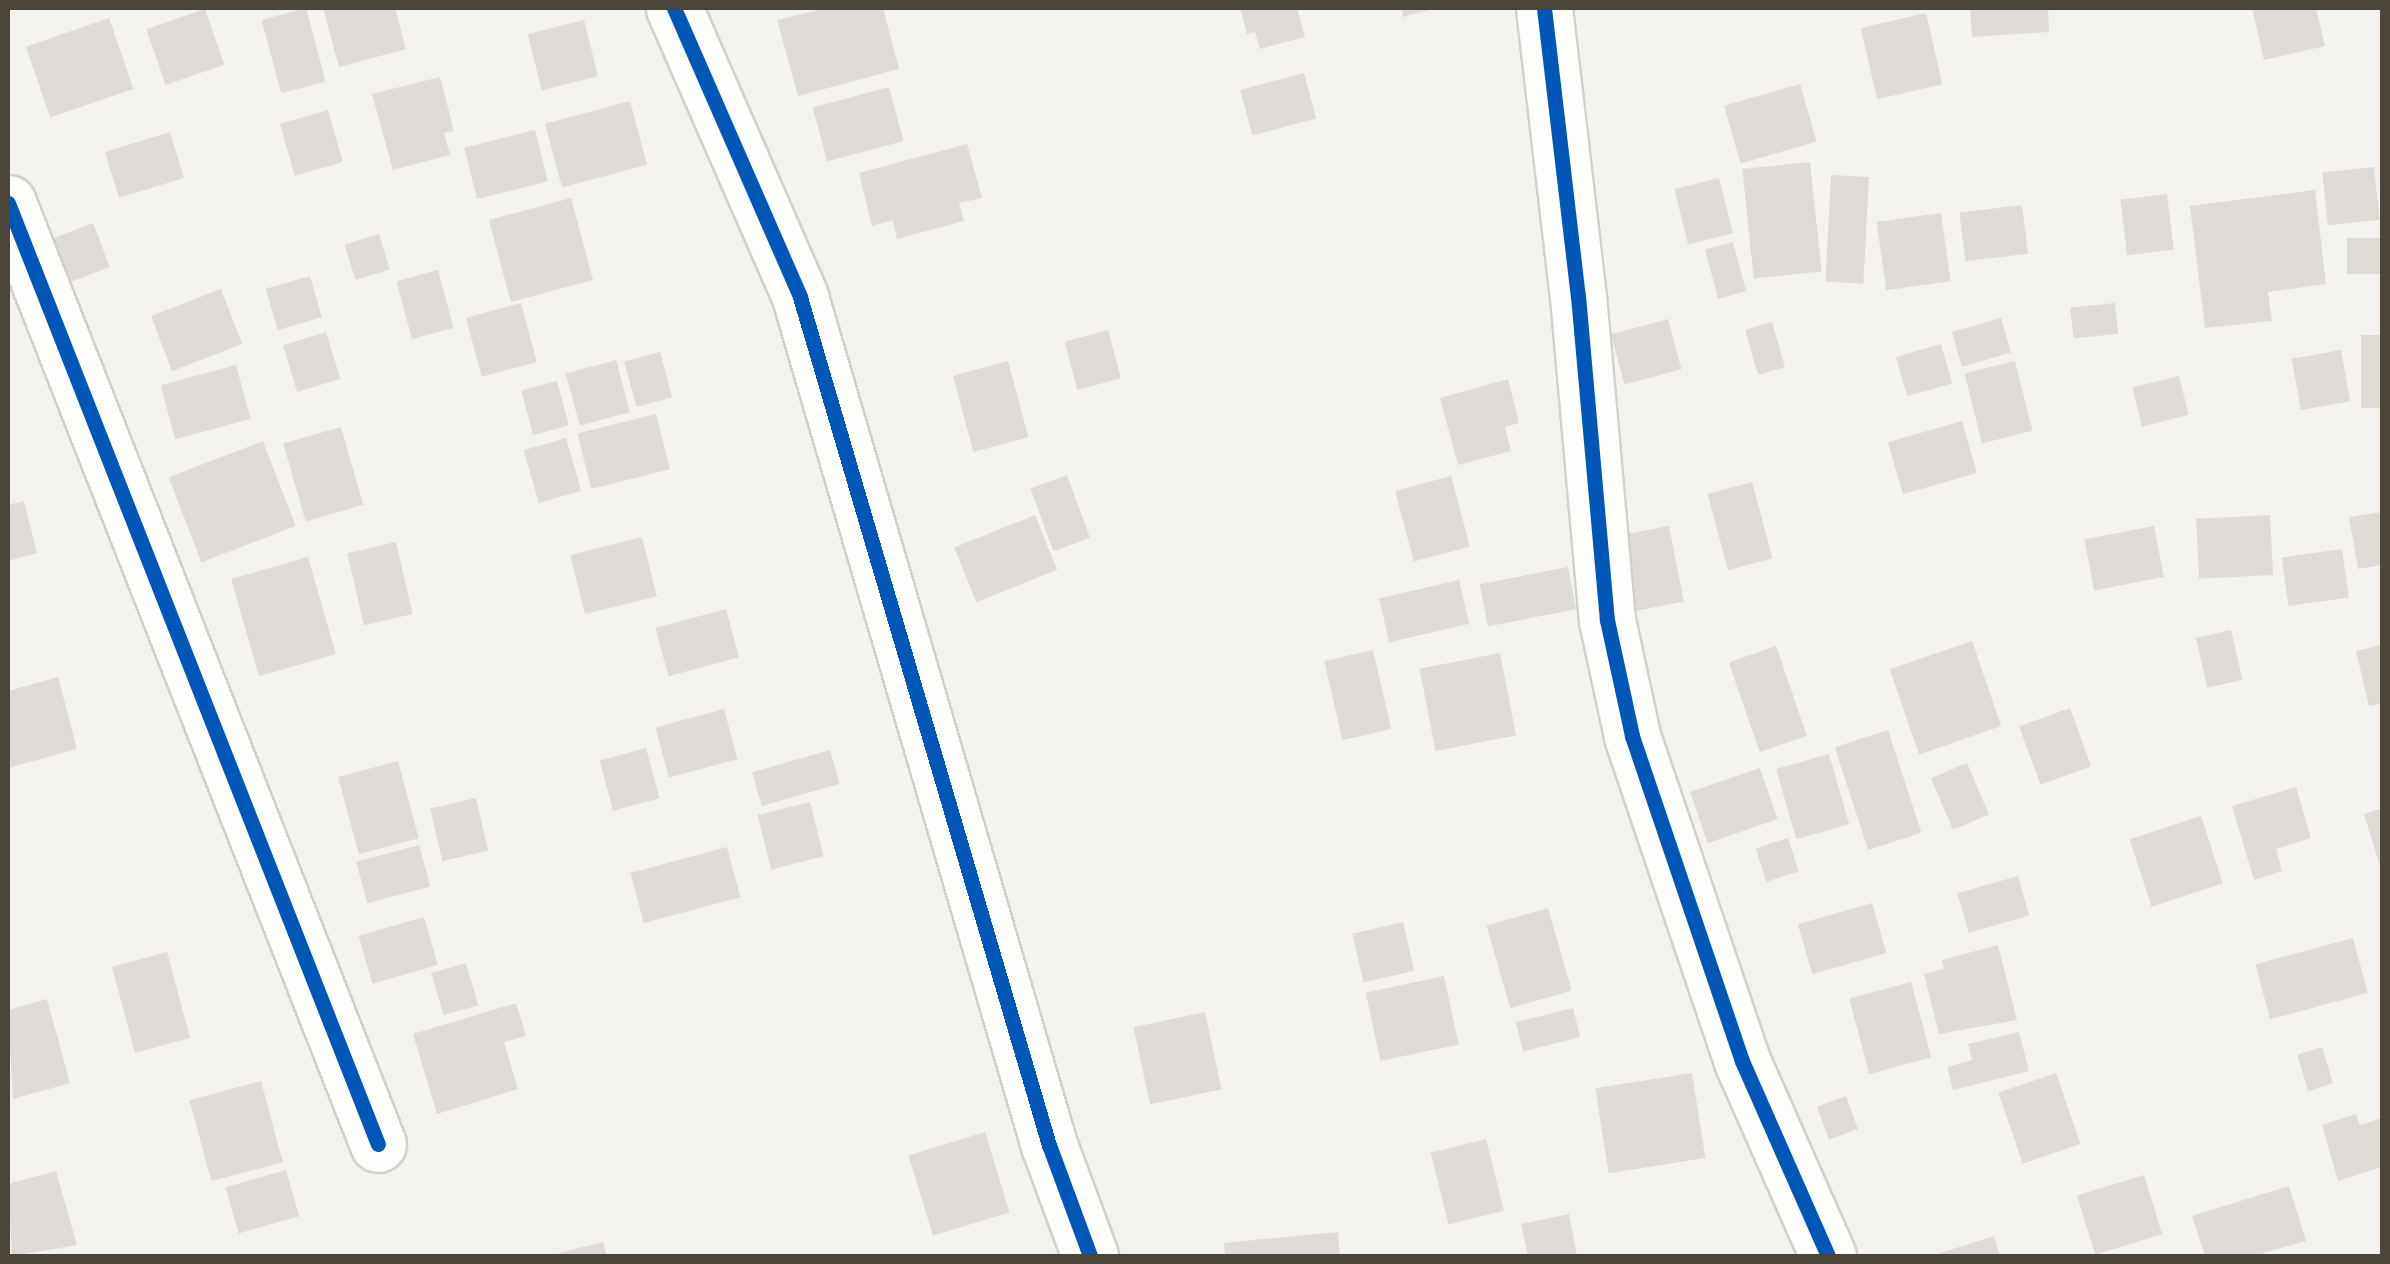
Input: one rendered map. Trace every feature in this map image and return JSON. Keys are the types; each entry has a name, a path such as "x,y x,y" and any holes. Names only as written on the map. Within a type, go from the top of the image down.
{"street":[{"path":"674,8 800,296 1044,1126 1090,1256"},
{"path":"1544,8 1607,620 1632,736 1742,1061 1828,1256"},
{"path":"8,203 378,1144"}],"building":[{"path":"306,8 326,81 281,93 262,20"},
{"path":"323,8 395,8 406,49 339,67"},
{"path":"826,8 883,8 899,69 798,96 777,20"},
{"path":"1240,8 1297,8 1305,37 1260,49 1255,32 1247,34"},
{"path":"1401,8 1433,8 1433,9 1403,17"},
{"path":"1970,8 2048,8 2049,32 1972,37"},
{"path":"2252,8 2316,8 2325,46 2264,60"},
{"path":"205,9 224,65 166,85 146,29"},
{"path":"1926,13 1942,84 1877,99 1861,28"},
{"path":"109,18 133,89 50,118 26,47"},
{"path":"584,20 598,76 542,90 528,34"},
{"path":"1304,73 1316,118 1252,135 1240,90"},
{"path":"440,77 454,131 444,133 450,155 393,170 372,94"},
{"path":"1800,84 1817,142 1741,163 1724,106"},
{"path":"889,87 903,141 827,162 813,107"},
{"path":"630,101 647,165 562,188 545,124"},
{"path":"328,110 343,162 295,176 280,124"},
{"path":"535,130 548,181 477,199 464,148"},
{"path":"170,132 184,178 119,198 105,152"},
{"path":"967,144 982,198 959,203 964,221 897,239 893,220 872,226 859,173"},
{"path":"1810,162 1821,271 1754,279 1742,169"},
{"path":"2374,167 2380,220 2328,225 2322,172"},
{"path":"1831,175 1869,177 1863,284 1825,282"},
{"path":"1719,178 1733,233 1688,244 1674,189"},
{"path":"2315,190 2326,284 2268,292 2272,321 2205,328 2190,206"},
{"path":"2167,194 2174,250 2127,255 2120,200"},
{"path":"571,198 593,280 511,302 489,220"},
{"path":"2022,205 2028,254 1965,261 1959,213"},
{"path":"1941,213 1951,281 1886,290 1877,222"},
{"path":"93,223 110,267 66,284 49,240"},
{"path":"379,234 390,269 355,280 345,245"},
{"path":"2347,238 2382,238 2382,274 2347,274"},
{"path":"1733,242 1746,291 1718,299 1705,250"},
{"path":"438,270 454,328 412,339 396,281"},
{"path":"310,276 322,317 278,330 266,289"},
{"path":"221,289 242,344 172,371 151,316"},
{"path":"521,303 537,362 482,377 466,318"},
{"path":"2115,303 2118,334 2073,339 2070,308"},
{"path":"2001,318 2011,353 1962,367 1952,332"},
{"path":"1668,319 1681,369 1624,384 1611,334"},
{"path":"1772,322 1785,367 1758,375 1745,330"},
{"path":"1108,330 1121,378 1077,390 1065,342"},
{"path":"326,332 340,379 297,392 283,345"},
{"path":"2361,335 2382,335 2382,408 2361,408"},
{"path":"1941,344 1952,383 1907,396 1896,357"},
{"path":"2341,350 2350,401 2301,410 2292,359"},
{"path":"660,352 672,397 636,407 624,362"},
{"path":"616,360 630,412 580,426 566,373"},
{"path":"1008,361 1028,437 973,452 953,376"},
{"path":"2015,361 2032,431 1982,443 1965,374"},
{"path":"236,365 250,419 175,439 161,385"},
{"path":"2179,376 2189,415 2142,426 2132,388"},
{"path":"1508,379 1519,423 1505,427 1511,451 1458,465 1440,398"},
{"path":"557,381 569,425 533,435 521,391"},
{"path":"656,414 670,469 591,489 577,434"},
{"path":"1962,421 1977,473 1903,494 1888,442"},
{"path":"341,427 363,505 306,521 283,444"},
{"path":"566,438 581,491 539,503 524,450"},
{"path":"263,441 296,526 201,562 169,477"},
{"path":"1067,475 1090,538 1053,551 1030,488"},
{"path":"1451,476 1470,547 1414,562 1395,491"},
{"path":"1752,482 1772,558 1728,570 1708,494"},
{"path":"24,501 37,553 8,561 8,505"},
{"path":"2382,512 2382,565 2358,569 2349,517"},
{"path":"1035,515 1057,570 976,602 954,548"},
{"path":"2270,515 2273,575 2199,579 2196,519"},
{"path":"1669,526 1684,602 1636,611 1621,535"},
{"path":"2154,526 2164,577 2094,591 2084,540"},
{"path":"642,537 657,596 585,614 570,555"},
{"path":"396,542 413,614 364,625 347,553"},
{"path":"2342,549 2349,598 2288,606 2282,557"},
{"path":"308,557 336,654 259,676 231,579"},
{"path":"1568,567 1576,609 1488,626 1480,584"},
{"path":"1459,580 1469,624 1389,642 1379,598"},
{"path":"726,609 739,657 668,676 655,628"},
{"path":"2231,630 2242,680 2207,688 2196,638"},
{"path":"1972,641 2001,726 1919,754 1890,669"},
{"path":"2382,645 2382,703 2369,706 2356,651"},
{"path":"1776,646 1807,736 1760,752 1729,662"},
{"path":"1373,650 1391,729 1343,740 1324,661"},
{"path":"1500,653 1516,735 1436,751 1420,669"},
{"path":"58,677 77,749 8,768 8,691"},
{"path":"2070,708 2091,766 2040,785 2019,726"},
{"path":"724,709 737,759 669,778 655,727"},
{"path":"1888,730 1921,833 1868,850 1835,747"},
{"path":"646,748 659,798 613,811 600,760"},
{"path":"830,750 840,784 762,806 752,772"},
{"path":"1829,754 1849,824 1796,839 1776,769"},
{"path":"398,761 419,838 359,854 338,777"},
{"path":"1967,763 1989,815 1953,830 1931,778"},
{"path":"1760,768 1778,819 1708,843 1690,792"},
{"path":"2296,787 2311,838 2276,849 2282,871 2254,880 2232,806"},
{"path":"476,798 488,851 442,861 430,809"},
{"path":"810,802 824,856 771,869 758,815"},
{"path":"2382,808 2382,873 2364,814"},
{"path":"2201,816 2223,884 2152,907 2130,839"},
{"path":"1788,838 1799,871 1766,882 1756,849"},
{"path":"419,845 430,887 367,903 356,862"},
{"path":"727,847 740,897 644,923 630,873"},
{"path":"2018,876 2029,915 1969,933 1957,893"},
{"path":"1872,903 1886,953 1812,974 1798,924"},
{"path":"1548,908 1572,991 1510,1008 1486,926"},
{"path":"424,917 438,965 372,984 359,936"},
{"path":"1403,922 1414,971 1364,982 1352,934"},
{"path":"2353,938 2368,993 2270,1019 2255,964"},
{"path":"1998,945 2017,1020 1939,1034 1924,974 1944,969 1942,960"},
{"path":"167,952 190,1038 135,1053 112,967"},
{"path":"466,963 478,1005 444,1015 431,973"},
{"path":"1444,976 1459,1044 1380,1061 1366,993"},
{"path":"1911,982 1931,1057 1869,1074 1849,999"},
{"path":"47,999 70,1083 13,1099 8,1010"},
{"path":"516,1003 526,1036 504,1042 518,1089 437,1114 413,1034"},
{"path":"1573,1008 1580,1037 1523,1051 1516,1022"},
{"path":"1205,1012 1221,1089 1150,1104 1134,1027"},
{"path":"2019,1032 2029,1071 1953,1090 1947,1067 1972,1060 1968,1044"},
{"path":"2322,1047 2333,1083 2308,1091 2297,1055"},
{"path":"1692,1073 1705,1158 1609,1173 1595,1088"},
{"path":"2056,1073 2080,1144 2023,1164 1998,1093"},
{"path":"261,1081 283,1162 211,1181 190,1100"},
{"path":"1846,1096 1858,1129 1829,1139 1817,1107"},
{"path":"2356,1114 2360,1125 2382,1118 2382,1167 2338,1181 2322,1125"},
{"path":"985,1132 1010,1212 933,1236 908,1155"},
{"path":"1486,1139 1504,1211 1449,1225 1431,1153"},
{"path":"286,1170 299,1216 239,1234 225,1187"},
{"path":"56,1171 77,1245 12,1256 8,1184"},
{"path":"2144,1175 2162,1234 2095,1255 2077,1195"},
{"path":"2289,1186 2306,1241 2253,1256 2205,1256 2192,1216"},
{"path":"1569,1214 1577,1256 1528,1256 1521,1224"},
{"path":"1338,1232 1340,1256 1225,1256 1224,1243"},
{"path":"1994,1236 2000,1256 1931,1256"},
{"path":"603,1242 607,1256 559,1253"}],"cycle path":[{"path":"674,8 800,297 1049,1145 1090,1256"},
{"path":"1544,8 1578,296 1607,620 1632,736 1742,1061 1828,1256"},
{"path":"8,203 378,1144"}]}
